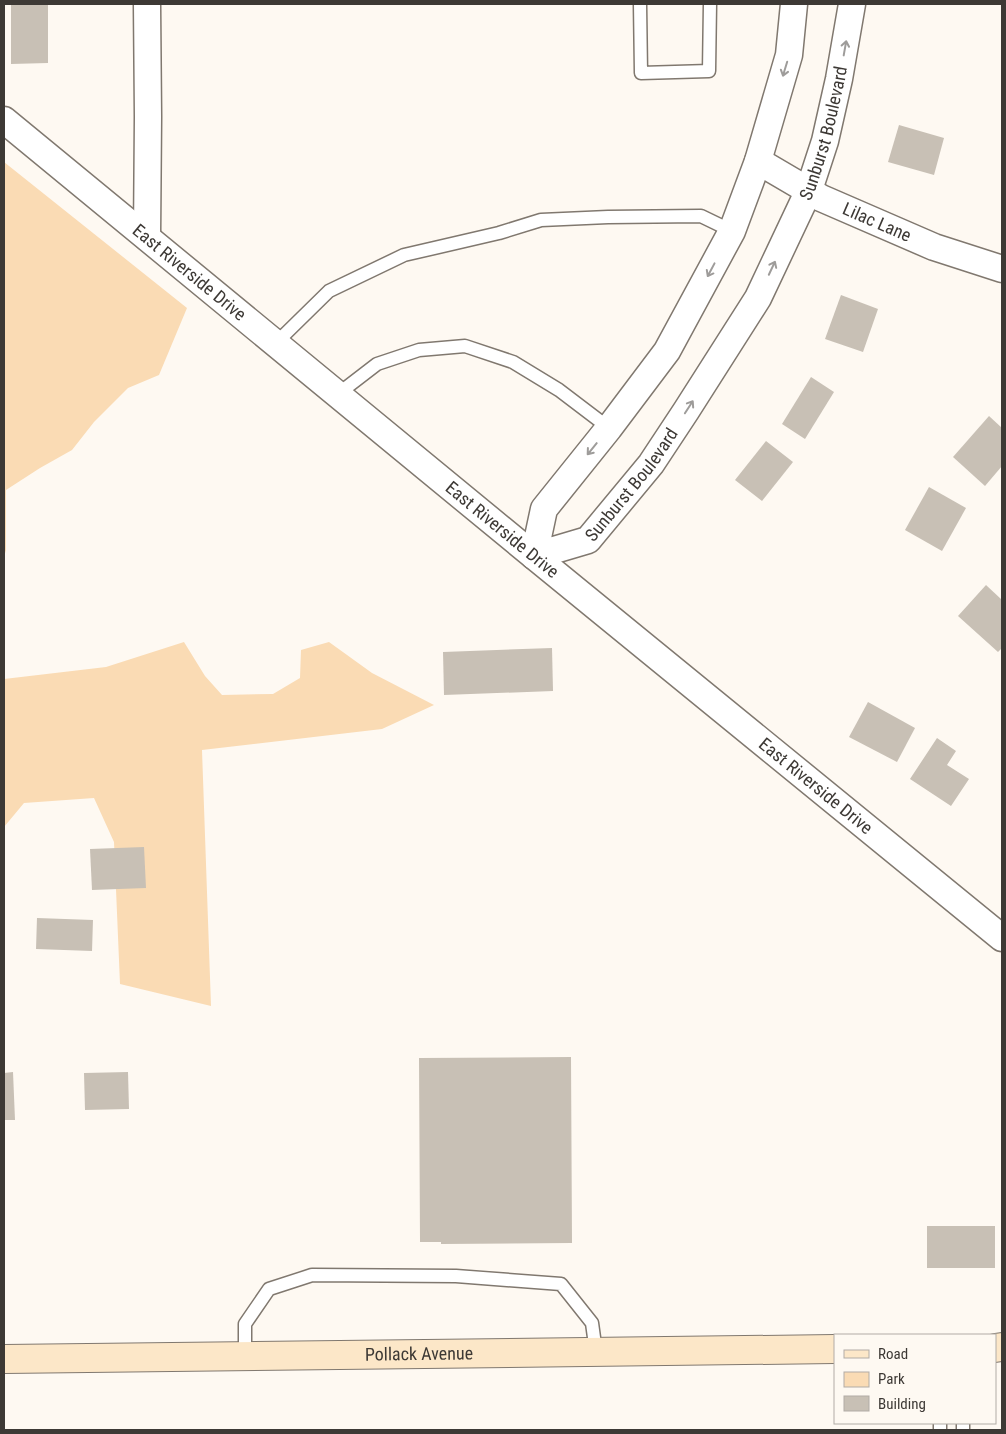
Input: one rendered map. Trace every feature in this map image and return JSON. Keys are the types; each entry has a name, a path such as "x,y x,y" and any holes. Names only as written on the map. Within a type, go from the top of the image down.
{"street":[{"path":"147,237 148,4"},
{"path":"534,556 544,509 610,428 667,351 732,231 758,161 789,55 794,4"},
{"name":"Sunburst Boulevard","path":"534,556 588,540 650,464 758,298 809,190 825,141 840,79 852,4"},
{"name":"East Riverside Drive","path":"4,120 1002,938"},
{"name":"Lilac Lane","path":"758,161 821,198 934,247 1002,269"},
{"name":"Pollack Avenue","path":"4,1359 834,1349"}],"lane":[{"path":"640,4 641,73 709,71 710,4"},
{"path":"276,343 329,291 404,255 499,233 541,220 701,216 732,231"},
{"path":"338,394 377,364 419,350 465,346 513,362 559,390 610,428"},
{"path":"245,1356 245,1324 269,1289 312,1274 456,1276 561,1284 592,1324 596,1352"}],"green space":[{"path":"4,162 187,308 159,375 128,388 94,422 72,450 6,490 6,550 4,557"},
{"path":"184,642 205,676 222,695 273,694 300,678 301,650 329,642 372,673 434,705 382,729 202,750 211,1006 120,984 114,842 94,798 24,803 4,827 4,679 106,667"}],"building":[{"path":"11,4 48,4 48,63 11,64"},
{"path":"899,125 944,138 934,175 888,162"},
{"path":"841,295 878,309 863,352 825,339"},
{"path":"811,377 834,392 805,439 782,424"},
{"path":"989,416 1002,428 1002,466 985,486 953,457"},
{"path":"766,441 793,462 762,501 735,480"},
{"path":"929,487 966,508 942,551 905,530"},
{"path":"986,585 1002,600 1002,648 998,652 958,616"},
{"path":"552,648 553,691 444,695 443,652"},
{"path":"868,702 915,728 897,762 849,737"},
{"path":"937,738 956,751 947,765 969,779 951,806 910,779"},
{"path":"144,847 146,888 92,890 90,849"},
{"path":"37,918 93,920 92,951 36,949"},
{"path":"571,1057 572,1243 441,1244 441,1242 420,1242 419,1058"},
{"path":"13,1072 15,1120 4,1120 4,1073"},
{"path":"128,1072 129,1109 85,1110 84,1073"},
{"path":"927,1226 995,1226 995,1268 927,1268"}]}
